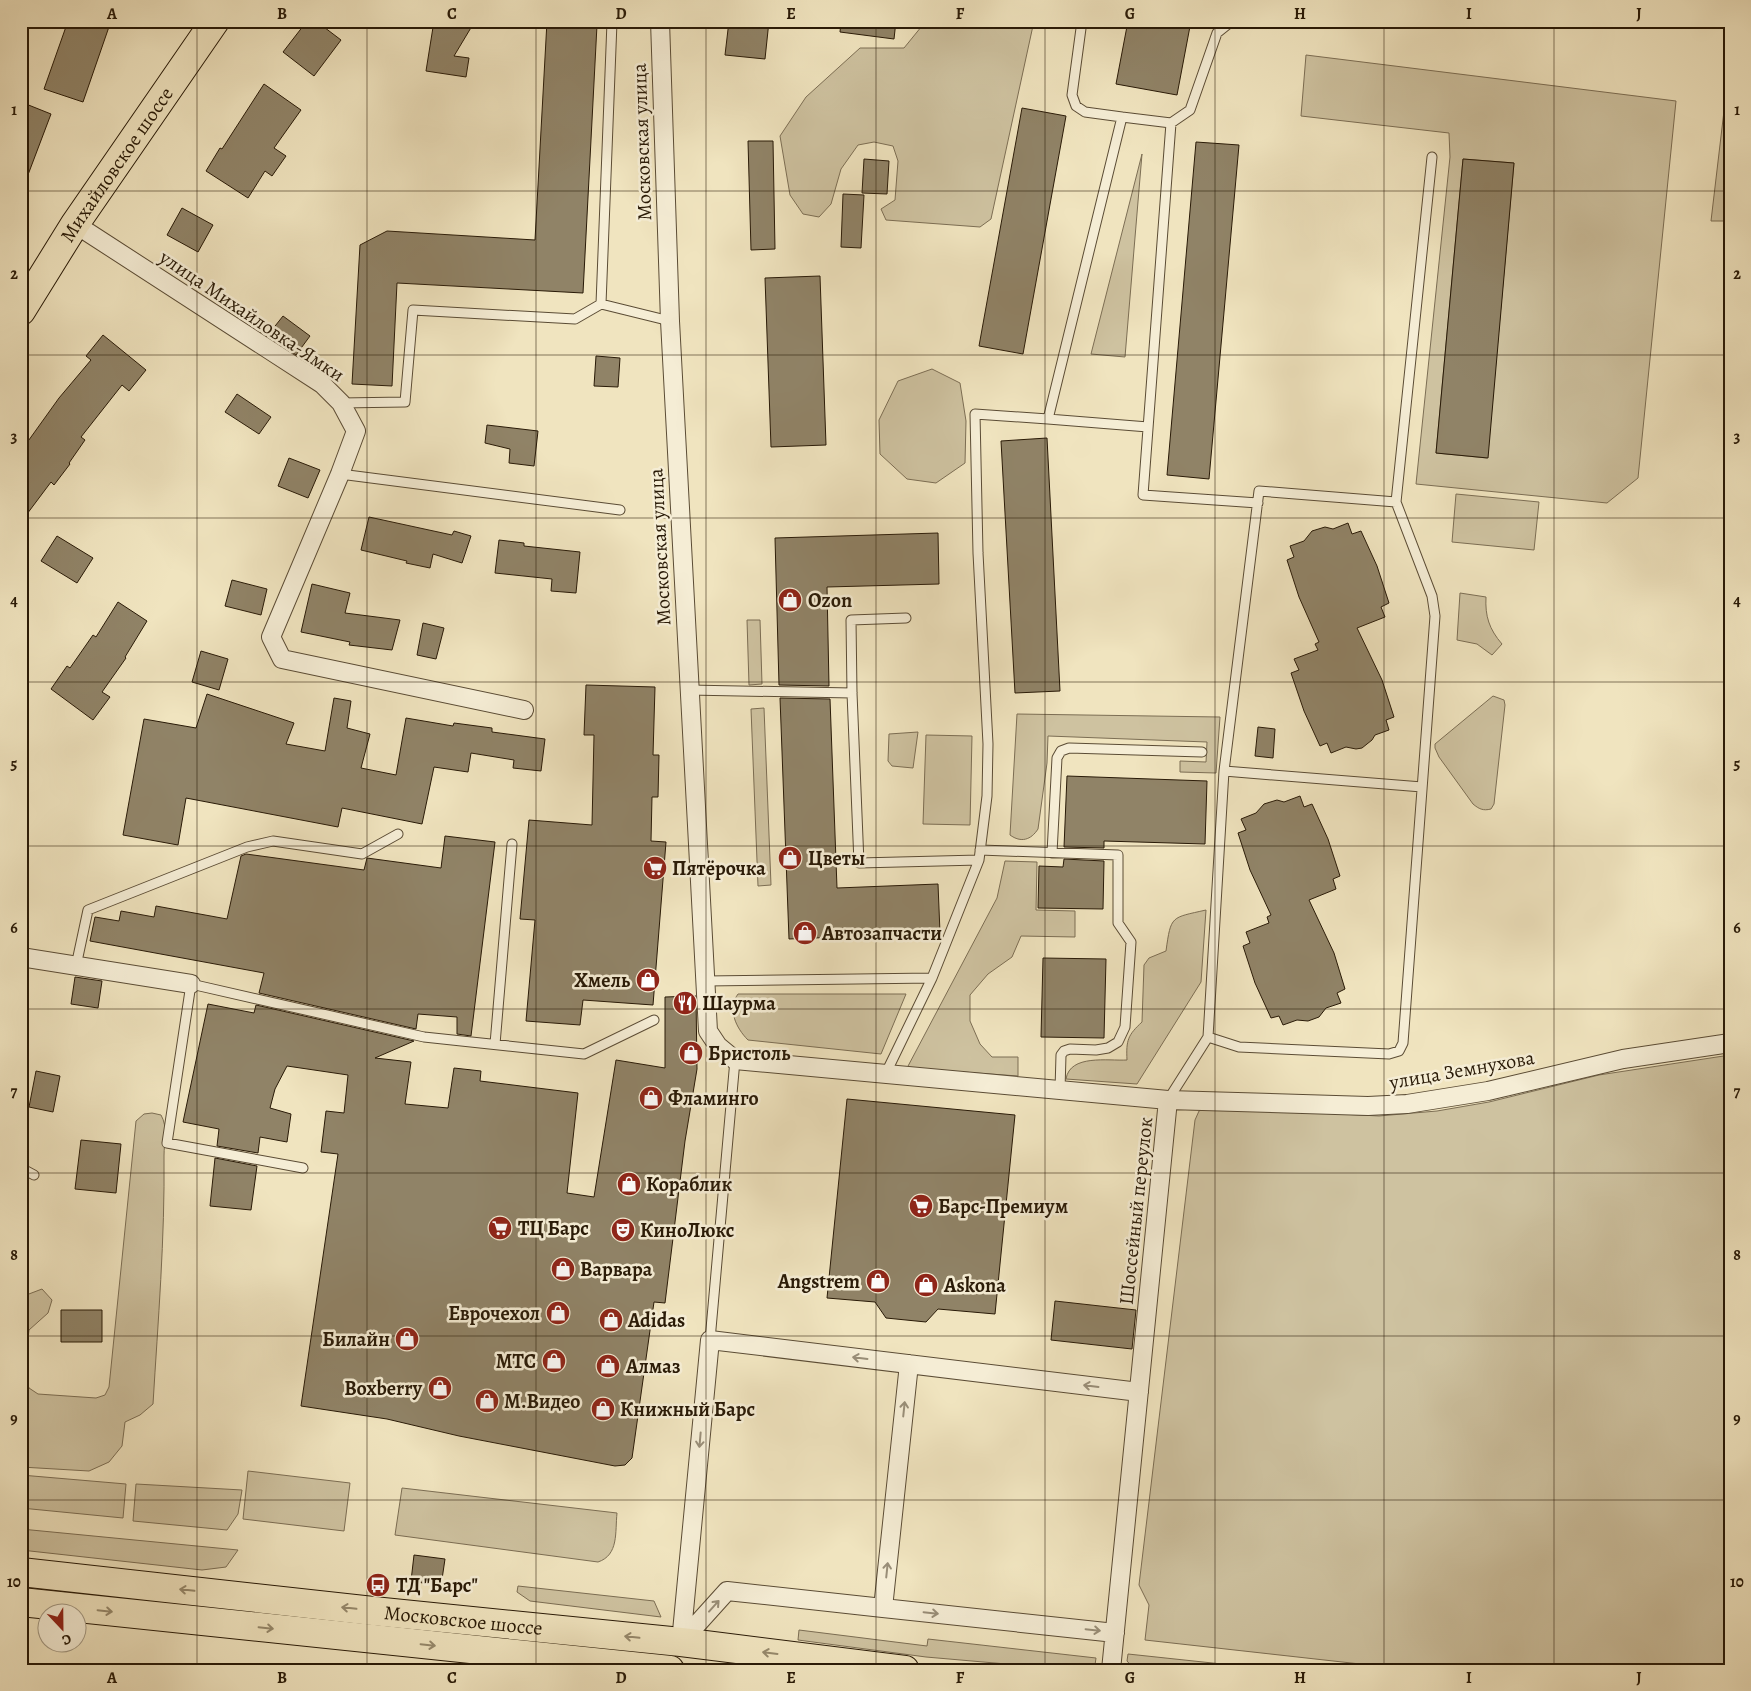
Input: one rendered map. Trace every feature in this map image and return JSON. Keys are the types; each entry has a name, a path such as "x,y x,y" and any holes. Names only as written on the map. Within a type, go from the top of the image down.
{"main road":[{"name":"Михайловское шоссе","path":"21,311 75,224 215,21"},
{"name":"Московское шоссе","path":"21,1572 363,1610 681,1642 905,1670"},
{"name":"Московское шоссе","path":"23,1605 670,1670"}],"street":[{"name":"Московская улица","path":"660,21 670,321 708,1031 718,1046 735,1060"},
{"name":"улица Михайловка-Ямки","path":"75,224 322,384 341,403 356,431 340,474 271,637 282,659 524,710"},
{"path":"21,957 191,984"},
{"name":"улица Земнухова","path":"1168,1100 1378,1106 1407,1104 1440,1100 1623,1060 1730,1043"},
{"name":"Шоссейный переулок","path":"735,1060 1168,1100 1111,1670"},
{"path":"681,1642 710,1340 1139,1392"},
{"path":"883,1608 909,1364"},
{"path":"681,1642 727,1591 1115,1632"}],"lane":[{"path":"1082,21 1072,95 1076,106 1085,112 1170,124 1190,110 1217,33 1232,21"},
{"path":"601,304 612,22"},
{"path":"1048,419 1122,117"},
{"path":"1170,124 1143,495 1258,503"},
{"path":"1208,1037 1239,1047 1389,1054 1399,1051 1403,1043 1434,606 1396,502 1432,157"},
{"path":"341,403 405,402 413,310 574,319 601,304 670,321"},
{"path":"886,1073 932,978 979,860 987,796 988,744 978,553 975,414 1148,427"},
{"path":"340,474 620,510"},
{"path":"1168,1100 1208,1037 1224,771 1259,491 1396,502"},
{"path":"906,618 851,620 859,863 979,860"},
{"path":"689,690 852,693"},
{"path":"1052,853 1058,758 1061,751 1069,748 1202,752"},
{"path":"1224,771 1422,788"},
{"path":"76,966 88,910 248,847 273,840 362,854 398,834"},
{"path":"495,1044 512,844"},
{"path":"980,850 1118,855 1118,923 1131,942 1126,1027 1118,1042 1108,1048 1096,1050 1070,1049 1064,1051 1060,1090"},
{"path":"706,981 932,978"},
{"path":"303,1168 167,1143 191,984 424,1037 584,1054 654,1020"},
{"path":"710,1340 735,1060"},
{"path":"21,1168 34,1176"}],"shaded area":[{"path":"926,21 1034,21 991,219 980,227 886,220 881,209 895,200 898,161 893,146 874,142 858,145 841,169 831,204 819,217 803,214 790,195 780,136 806,97 860,48 904,48"},
{"path":"1306,55 1676,101 1638,478 1607,503 1416,484 1450,157 1449,133 1301,116","holes":["1463,159 1514,163 1487,458 1436,453"]},
{"path":"1730,60 1730,221 1711,221"},
{"path":"1142,154 1125,357 1091,354"},
{"path":"932,369 960,383 966,421 965,463 936,483 907,479 880,454 879,420 898,381"},
{"path":"1456,494 1539,502 1534,550 1452,542"},
{"path":"1460,593 1486,597 1486,610 1489,622 1502,644 1492,655 1477,644 1457,640"},
{"path":"747,620 760,620 762,684 749,685"},
{"path":"1493,696 1504,700 1505,705 1494,804 1491,809 1483,810 1473,804 1439,757 1435,744"},
{"path":"764,708 771,885 758,886 751,709"},
{"path":"1017,714 1220,717 1216,773 1180,772 1180,761 1206,762 1207,742 1048,736 1047,763 1038,829 1029,838 1018,839 1010,835"},
{"path":"918,732 913,768 892,766 888,761 889,734"},
{"path":"926,735 972,736 970,825 923,824"},
{"path":"1005,861 1037,862 1036,910 1075,911 1075,937 1021,936 1012,957 988,974 970,995 970,1021 980,1044 992,1057 1018,1057 1018,1076 907,1068 997,898"},
{"path":"1206,910 1201,982 1137,1084 1066,1079 1069,1071 1082,1062 1091,1060 1127,1060 1129,1038 1142,1022 1144,965 1149,958 1166,951 1169,931 1175,920 1179,917"},
{"path":"738,994 906,994 881,1054 748,1040 734,1018 733,1006"},
{"path":"1730,1055 1730,1670 1414,1670 1145,1640 1149,1605 1139,1585 1195,1120 1199,1111 1207,1107 1379,1116 1437,1111 1489,1102 1599,1075"},
{"path":"144,1114 161,1115 165,1135 162,1249 153,1404 140,1415 125,1422 122,1446 109,1462 89,1471 21,1467 21,1297 42,1289 52,1300 48,1313 29,1330 24,1375 29,1388 38,1394 96,1398 105,1395 109,1387 136,1121"},
{"path":"248,1471 350,1483 344,1531 243,1519"},
{"path":"21,1475 126,1484 123,1518 21,1508"},
{"path":"136,1484 242,1490 238,1514 227,1530 133,1521"},
{"path":"402,1488 617,1513 615,1542 610,1554 598,1562 395,1535"},
{"path":"21,1529 238,1550 226,1567 202,1570 21,1550"},
{"path":"518,1586 654,1601 661,1617 530,1601 517,1592"},
{"path":"799,1630 927,1646 928,1639 1096,1658 1095,1665 1090,1669 1075,1670 926,1657 798,1640"},
{"path":"1128,1654 1278,1670 1135,1670 1127,1661"}],"building":[{"path":"68,21 111,21 83,102 44,89"},
{"path":"307,21 316,21 341,40 314,76 283,52"},
{"path":"434,21 475,21 454,56 469,58 466,77 426,71"},
{"path":"547,21 597,21 583,293 397,283 392,386 352,384 360,245 387,231 535,240"},
{"path":"729,21 769,21 765,59 725,55"},
{"path":"841,21 896,21 894,39 840,32"},
{"path":"1128,21 1191,21 1177,95 1116,84"},
{"path":"264,84 301,110 274,148 286,156 272,176 265,171 248,198 206,171"},
{"path":"21,102 51,114 23,188 21,188"},
{"path":"1022,108 1066,116 1023,354 979,346"},
{"path":"748,141 773,141 775,249 751,250"},
{"path":"1196,142 1239,145 1209,479 1167,475"},
{"path":"864,159 889,161 887,194 862,193"},
{"path":"1463,159 1514,163 1488,458 1436,453"},
{"path":"843,194 864,195 861,248 841,247"},
{"path":"182,208 213,225 198,252 167,235"},
{"path":"820,276 826,445 771,447 765,278"},
{"path":"283,316 310,336 296,355 268,335"},
{"path":"103,335 146,370 129,391 122,385 81,437 85,440 70,464 54,485 51,482 21,522 21,451 59,398 91,360 86,356"},
{"path":"596,356 620,358 618,387 594,386"},
{"path":"237,394 271,417 259,434 225,412"},
{"path":"487,425 538,431 534,466 509,463 510,449 485,443"},
{"path":"1047,438 1060,691 1015,693 1001,441"},
{"path":"289,458 320,470 308,498 278,486"},
{"path":"369,517 452,535 454,531 471,536 462,563 433,554 430,568 361,550"},
{"path":"1348,523 1352,534 1361,531 1377,566 1389,603 1381,607 1385,617 1357,628 1382,680 1394,717 1386,720 1389,730 1375,735 1362,748 1346,747 1331,753 1327,743 1320,746 1304,711 1291,673 1299,670 1294,659 1318,650 1315,644 1319,642 1299,597 1287,560 1294,557 1290,546 1304,541 1312,531 1325,527 1333,529"},
{"path":"938,533 939,584 827,587 829,686 779,685 775,538"},
{"path":"57,536 93,558 77,583 41,561"},
{"path":"499,540 524,543 524,546 580,552 576,593 551,591 552,579 495,573"},
{"path":"232,580 267,589 261,615 225,606"},
{"path":"312,584 350,593 345,613 400,620 392,650 349,645 350,642 301,632"},
{"path":"118,602 147,621 126,658 102,692 110,697 93,720 51,689 67,666 70,668 93,635 96,637"},
{"path":"423,623 444,628 436,659 417,655"},
{"path":"201,651 228,659 219,690 192,682"},
{"path":"586,685 655,687 653,755 659,755 658,797 652,797 651,841 666,842 653,1005 583,1000 580,1025 526,1021 535,920 520,919 529,820 592,825 594,735 584,735"},
{"path":"207,694 294,723 286,744 325,751 334,698 351,701 347,728 370,734 361,768 396,775 406,718 453,726 454,723 492,728 492,732 545,739 541,771 513,768 514,760 471,753 468,772 434,767 422,824 342,808 338,827 186,798 178,845 123,835 144,719 196,728"},
{"path":"780,698 830,699 837,888 938,884 940,933 789,939"},
{"path":"1258,727 1275,729 1273,758 1255,756"},
{"path":"1067,776 1207,781 1205,844 1104,841 1104,848 1064,847"},
{"path":"1300,796 1304,807 1312,804 1328,839 1340,876 1333,879 1336,889 1309,900 1334,953 1345,989 1337,993 1341,1003 1326,1008 1319,1017 1308,1021 1297,1020 1283,1025 1279,1016 1271,1018 1255,983 1243,946 1250,943 1246,932 1269,923 1267,917 1271,915 1250,870 1238,833 1246,830 1241,819 1256,813 1264,804 1277,800 1284,802"},
{"path":"445,836 495,842 471,1036 457,1034 457,1017 418,1014 416,1029 259,993 264,973 90,941 95,917 119,921 121,911 154,917 156,906 227,919 241,856 246,854 364,870 367,858 441,868"},
{"path":"1064,859 1104,861 1103,909 1038,908 1039,866 1063,867"},
{"path":"1043,958 1106,959 1104,1038 1041,1037"},
{"path":"75,977 102,981 98,1008 71,1004"},
{"name":"ТЦ Барс","path":"696,996 697,1069 685,1141 665,1303 654,1302 632,1458 625,1465 615,1466 459,1436 387,1419 301,1406 338,1154 321,1152 326,1111 344,1113 348,1075 287,1066 275,1089 270,1108 291,1114 287,1142 260,1137 258,1153 217,1146 219,1129 183,1122 208,1004 254,1013 256,1005 414,1041 375,1058 411,1062 405,1104 448,1108 454,1068 481,1071 480,1081 578,1093 567,1193 594,1197 616,1060 665,1068 665,997"},
{"path":"36,1071 60,1076 53,1112 29,1107"},
{"name":"Барс-Премиум","path":"847,1099 1015,1115 995,1314 938,1309 926,1322 886,1318 875,1302 827,1298"},
{"path":"81,1140 121,1144 116,1193 75,1189"},
{"path":"215,1158 257,1166 251,1210 210,1206"},
{"path":"1055,1301 1136,1310 1132,1349 1051,1340"},
{"path":"61,1310 102,1310 102,1342 61,1342"},
{"path":"414,1555 445,1559 441,1586 411,1581"}],"place":[{"name":"Ozon","path":"790,600"},
{"name":"Цветы","path":"790,858"},
{"name":"Пятёрочка","path":"655,868"},
{"name":"Автозапчасти","path":"805,933"},
{"name":"Хмель","path":"648,980"},
{"name":"Шаурма","path":"685,1003"},
{"name":"Бристоль","path":"691,1053"},
{"name":"Фламинго","path":"651,1098"},
{"name":"Кораблик","path":"629,1184"},
{"name":"Барс-Премиум","path":"921,1206"},
{"name":"ТЦ Барс","path":"500,1228"},
{"name":"КиноЛюкс","path":"623,1230"},
{"name":"Варвара","path":"563,1269"},
{"name":"Angstrem","path":"878,1281"},
{"name":"Askona","path":"926,1285"},
{"name":"Еврочехол","path":"558,1313"},
{"name":"Adidas","path":"611,1320"},
{"name":"Билайн","path":"407,1339"},
{"name":"МТС","path":"554,1361"},
{"name":"Алмаз","path":"608,1366"},
{"name":"Boxberry","path":"440,1388"},
{"name":"М.Видео","path":"487,1401"},
{"name":"Книжный Барс","path":"603,1409"},
{"name":"ТД \"Барс\"","path":"378,1585"}]}
